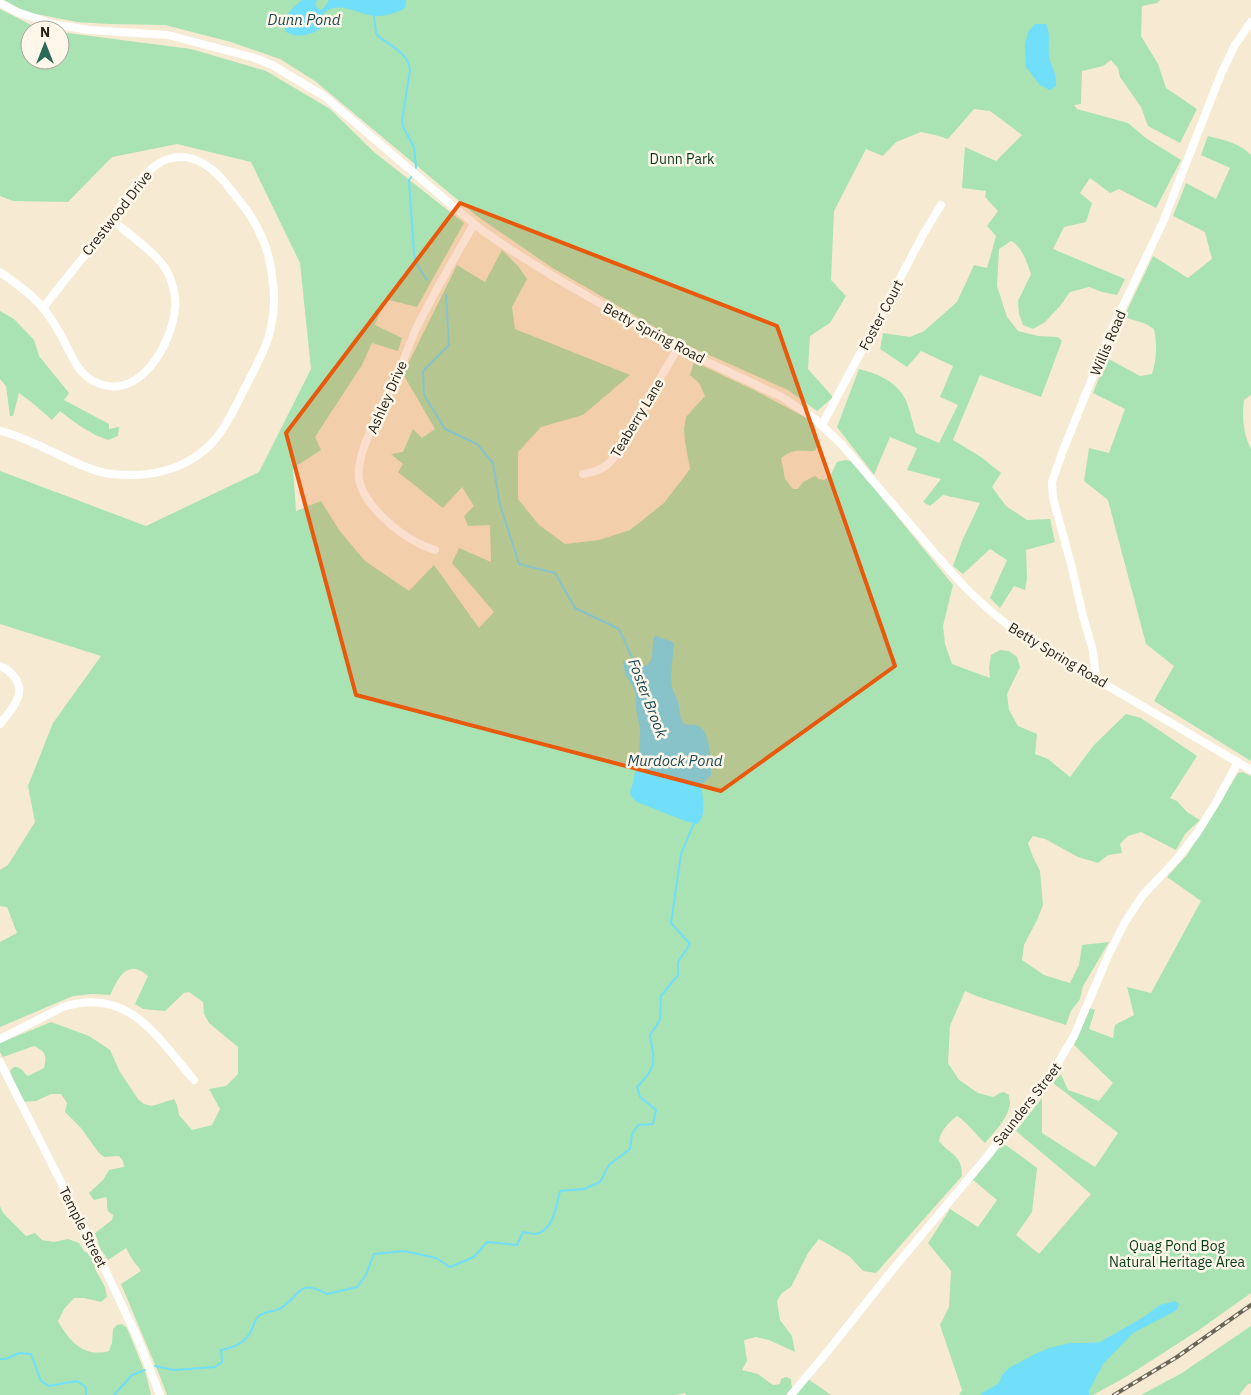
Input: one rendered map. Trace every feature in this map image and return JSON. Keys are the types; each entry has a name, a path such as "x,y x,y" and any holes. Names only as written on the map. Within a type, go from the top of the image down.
{"street":[{"name":"Betty Spring Road","path":"0,3 17,12 53,24 89,30 168,35 255,58 266,62 324,96 474,224 510,250 625,318 782,398 807,414 822,425 848,452 942,562 998,618 1017,632 1251,770"},
{"name":"Willis Road","path":"1096,679 1093,651 1054,505 1052,482 1112,329 1162,222 1224,68 1235,45 1251,22"},
{"name":"Crestwood Drive","path":"0,431 14,435 98,472 117,475 137,475 170,469 188,462 209,446 226,425 263,352 271,328 274,286 270,262 252,218 226,183 212,168 199,161 180,157 163,161 154,167 132,190 112,220 43,308"},
{"name":"Foster Court","path":"822,425 924,233 941,205"},
{"path":"0,272 43,308 64,340 77,366 85,375 95,382 111,386 125,385 138,379 153,364 166,339 173,320 175,306 173,286 168,272 162,264 112,220"},
{"name":"Ashley Drive","path":"435,550 420,544 404,534 378,512 362,488 359,472 365,445 415,332 474,224"},
{"name":"Teaberry Lane","path":"582,474 589,474 602,468 613,458 628,436 679,347"},
{"path":"0,666 8,670 15,677 19,691 16,702 0,724"},
{"name":"Saunders Street","path":"791,1395 989,1154 1052,1074 1074,1036 1108,956 1125,922 1144,895 1176,860 1197,833 1238,762"},
{"path":"0,1039 63,1007 72,1004 104,1003 122,1008 139,1018 194,1080"},
{"name":"Temple Street","path":"0,1062 114,1288 138,1339 160,1395"}],"highlighted area":[{"path":"460,203 777,326 895,666 721,791 356,695 286,433"}],"green space":[{"name":"Dunn Park","path":"4,0 1160,0 1157,3 1142,6 1141,36 1158,64 1166,88 1197,109 1180,143 1148,126 1141,107 1120,77 1118,68 1111,60 1103,66 1082,71 1081,104 1074,105 1077,109 1128,123 1147,139 1181,160 1156,208 1119,189 1110,193 1090,178 1080,193 1092,203 1086,222 1064,227 1053,249 1125,279 1117,295 1089,287 1070,292 1045,322 1033,329 1023,325 1019,314 1018,301 1031,274 1026,260 1015,243 1011,241 999,249 997,286 1007,317 1018,331 1038,336 1058,337 1062,341 1041,397 980,375 953,440 981,457 1001,473 992,487 1006,506 1027,520 1050,519 1055,542 1026,550 1027,579 1025,590 1014,586 1000,608 990,598 1007,560 990,549 963,574 953,566 962,541 980,503 943,495 930,506 923,502 941,479 907,470 917,448 890,437 874,475 837,427 859,369 878,375 894,385 905,399 916,433 939,443 958,405 940,397 953,366 921,351 907,367 880,349 883,333 910,337 924,331 957,302 974,265 987,268 996,236 987,226 998,211 985,197 986,191 962,188 965,147 996,161 1022,135 990,111 974,109 948,139 921,132 896,142 883,156 866,149 834,211 831,280 846,296 830,323 810,336 808,369 833,397 817,411 788,390 682,343 551,267 477,216 315,81 280,59 231,42 165,25 77,22 26,12"},
{"path":"0,9 21,20 20,70 70,70 70,33 191,49 266,71 330,109 374,152 464,223 417,307 385,299 375,325 402,338 398,351 372,343 362,365 315,437 321,450 293,468 296,511 321,501 339,530 365,561 409,591 434,565 479,628 494,612 452,563 459,548 491,562 490,525 468,526 464,516 474,506 462,487 443,508 398,472 403,464 391,454 403,452 413,429 422,438 435,429 403,374 457,265 485,282 502,250 518,266 527,279 512,307 515,329 630,375 583,415 541,427 518,452 518,499 539,525 565,544 599,540 630,530 664,503 690,469 684,429 686,417 705,396 699,383 690,375 694,362 754,390 814,422 817,433 815,451 794,451 781,458 785,479 793,489 798,489 803,482 815,476 824,480 830,476 837,462 852,461 953,585 943,626 945,644 952,664 990,678 991,655 1000,650 1009,651 1017,657 1020,667 1007,694 1009,710 1018,726 1037,734 1035,754 1048,759 1070,777 1094,745 1126,714 1141,718 1197,756 1170,798 1177,801 1187,812 1200,820 1185,834 1176,850 1141,832 1128,836 1120,844 1122,853 1108,855 1098,863 1078,857 1045,839 1033,836 1028,843 1040,871 1043,905 1024,945 1022,960 1044,975 1070,983 1079,965 1082,945 1109,942 1083,986 1080,999 1071,1011 1066,1025 965,991 950,1026 948,1063 959,1080 978,1093 993,1097 1004,1092 1009,1095 1010,1104 1007,1114 985,1143 957,1116 946,1127 939,1141 958,1159 962,1169 962,1176 876,1273 863,1271 849,1256 819,1239 808,1253 791,1287 782,1293 777,1301 780,1320 792,1336 795,1352 769,1340 756,1337 744,1340 747,1361 742,1370 758,1374 773,1385 780,1384 781,1379 786,1377 791,1379 792,1389 786,1395 686,1395 685,1393 676,1395 167,1395 121,1284 141,1271 126,1248 108,1260 100,1248 95,1233 112,1220 113,1215 108,1211 106,1197 94,1200 89,1193 103,1180 109,1170 124,1167 123,1161 119,1156 104,1157 99,1153 81,1128 65,1112 67,1103 61,1094 51,1094 36,1101 21,1102 10,1071 14,1067 18,1067 28,1076 44,1068 45,1054 34,1046 3,1057 0,1052 0,1043 51,1022 89,1036 110,1050 120,1072 138,1099 144,1104 152,1106 174,1099 179,1115 192,1130 212,1125 220,1109 209,1089 226,1086 238,1074 238,1047 209,1023 204,1014 203,1002 189,992 184,993 165,1011 143,1009 135,1004 148,976 134,969 124,972 110,995 73,996 0,1027 0,942 17,933 7,907 0,906 0,870 8,865 35,822 28,786 53,723 101,656 0,624 0,471 146,526 259,472 311,369 300,263 251,162 177,144 112,157 68,202 13,201 0,196"},
{"path":"1208,136 1237,145 1251,155 1251,395 1244,400 1243,412 1245,431 1251,449 1251,761 1154,701 1174,666 1146,644 1108,500 1084,481 1089,448 1109,453 1125,409 1093,393 1107,358 1140,376 1152,374 1156,352 1154,329 1146,324 1124,317 1153,256 1188,278 1212,259 1205,232 1173,216 1186,183 1216,199 1230,168 1201,155"},
{"path":"0,311 14,319 34,340 39,356 69,393 64,400 109,424 109,429 119,427 118,436 108,440 101,438 83,428 60,411 52,420 19,393 13,416 10,416 6,386 0,379"},
{"name":"Quag Pond Bog Natural Heritage Area","path":"1242,772 1251,776 1251,1293 1199,1330 1124,1378 1093,1395 959,1395 962,1390 940,1325 949,1307 951,1271 928,1243 950,1209 978,1227 997,1200 973,1180 1003,1143 1037,1168 1032,1212 1016,1235 1039,1254 1091,1194 1016,1131 1042,1098 1042,1133 1095,1167 1118,1133 1053,1083 1061,1074 1068,1090 1099,1101 1113,1083 1074,1045 1090,1008 1095,1010 1089,1029 1113,1038 1115,1025 1134,1015 1127,987 1151,993 1201,901 1167,877 1187,855 1238,773"},
{"path":"0,1206 3,1213 26,1236 35,1233 42,1240 54,1242 68,1239 79,1243 84,1251 93,1256 95,1269 105,1287 107,1297 101,1302 74,1298 64,1309 58,1321 67,1335 78,1346 85,1350 100,1353 109,1351 112,1343 113,1329 117,1325 122,1324 127,1328 146,1375 151,1395 0,1395"},
{"path":"1251,1326 1251,1383 1239,1395 1141,1395 1182,1373"},
{"path":"808,1379 831,1395 794,1395"}],"water":[{"name":"Dunn Pond","path":"302,0 317,0 315,5 320,10 324,8 329,0 406,0 405,8 382,16 368,15 342,8 330,9 324,13 322,27 309,34 300,36 286,32 285,22 291,10"},
{"path":"1035,24 1046,24 1048,32 1050,59 1056,81 1056,86 1050,90 1040,85 1026,67 1025,46 1028,32"},
{"name":"Murdock Pond","path":"655,636 671,641 674,644 671,683 679,704 681,719 683,723 696,725 705,732 709,747 711,775 702,784 703,811 697,824 637,802 630,792 639,764 640,730 636,697 634,689 625,674 623,661 646,666 651,660"},
{"path":"1175,1301 1179,1304 1177,1310 1133,1333 1103,1364 1089,1391 1089,1395 980,1395 999,1383 1002,1375 1009,1368 1035,1354 1049,1348 1070,1343 1100,1342 1142,1318 1160,1305"}],"waterway":[{"name":"Foster Brook","path":"374,16 378,36 398,50 409,64 410,70 402,121 403,127 414,147 416,168"},
{"name":"Foster Brook","path":"412,176 409,180 414,254 417,265 427,280"},
{"name":"Foster Brook","path":"446,295 449,345 423,371 424,395 445,429 477,444 493,463 500,505 519,564 555,573 575,608 619,629 636,666"},
{"name":"Foster Brook","path":"155,1366 174,1370 215,1367 222,1362 221,1350 235,1346 243,1341 250,1334 259,1316 281,1308 301,1290 305,1288 318,1289 327,1294 357,1287 366,1275 374,1254 404,1251 436,1258 450,1267 474,1257 487,1242 517,1245 523,1232 535,1234 541,1232 550,1223 560,1191 584,1189 600,1182 609,1165 630,1149 632,1134 638,1125 653,1124 656,1110 640,1097 637,1087 648,1074 653,1064 650,1035 660,1020 661,996 678,975 678,962 690,944 671,923 681,854 694,823"},
{"name":"Foster Brook","path":"0,1359 6,1359 19,1353 31,1354 41,1381 49,1386 77,1381 86,1387 86,1395"},
{"name":"Foster Brook","path":"114,1395 132,1375 145,1370"}],"railway":[{"path":"1114,1395 1177,1357 1251,1305"}]}
